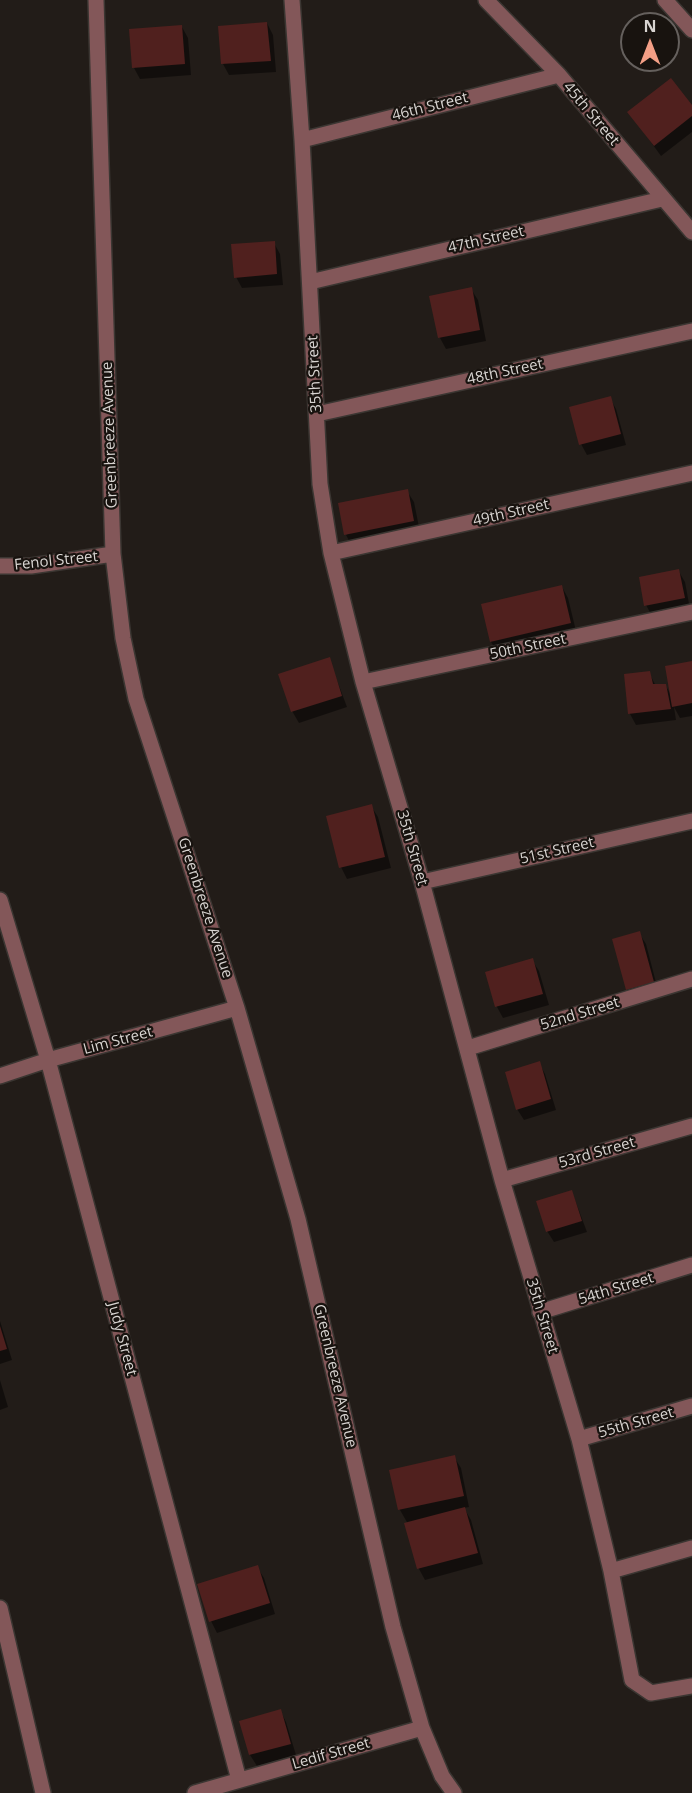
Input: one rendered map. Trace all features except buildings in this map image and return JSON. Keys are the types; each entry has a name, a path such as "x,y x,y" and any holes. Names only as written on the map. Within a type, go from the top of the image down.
{"street":[{"name":"Greenbreeze Avenue","path":"96,0 113,554 123,638 136,699 237,1008 298,1219 393,1627 422,1728 442,1776 454,1793"},
{"name":"35th Street","path":"292,0 302,140 320,484 331,553 363,682 422,882 502,1180 579,1439 632,1680 651,1693 692,1686"},
{"name":"45th Street","path":"486,0 559,75 692,232"},
{"path":"665,0 692,30"},
{"name":"46th Street","path":"302,140 559,75"},
{"name":"47th Street","path":"310,282 662,199"},
{"name":"48th Street","path":"317,414 692,331"},
{"name":"49th Street","path":"331,553 692,472"},
{"name":"Fenol Street","path":"0,566 31,566 113,554"},
{"name":"50th Street","path":"363,682 692,612"},
{"name":"51st Street","path":"422,882 692,821"},
{"name":"Judy Street","path":"0,900 48,1060 239,1780"},
{"name":"52nd Street","path":"468,1048 692,979"},
{"name":"Lim Street","path":"0,1076 48,1060 237,1008"},
{"name":"53rd Street","path":"502,1180 692,1126"},
{"name":"54th Street","path":"540,1312 692,1265"},
{"name":"55th Street","path":"579,1439 692,1406"},
{"path":"610,1572 692,1548"},
{"path":"0,1608 43,1793"},
{"name":"Ledif Street","path":"195,1793 422,1728"}]}
